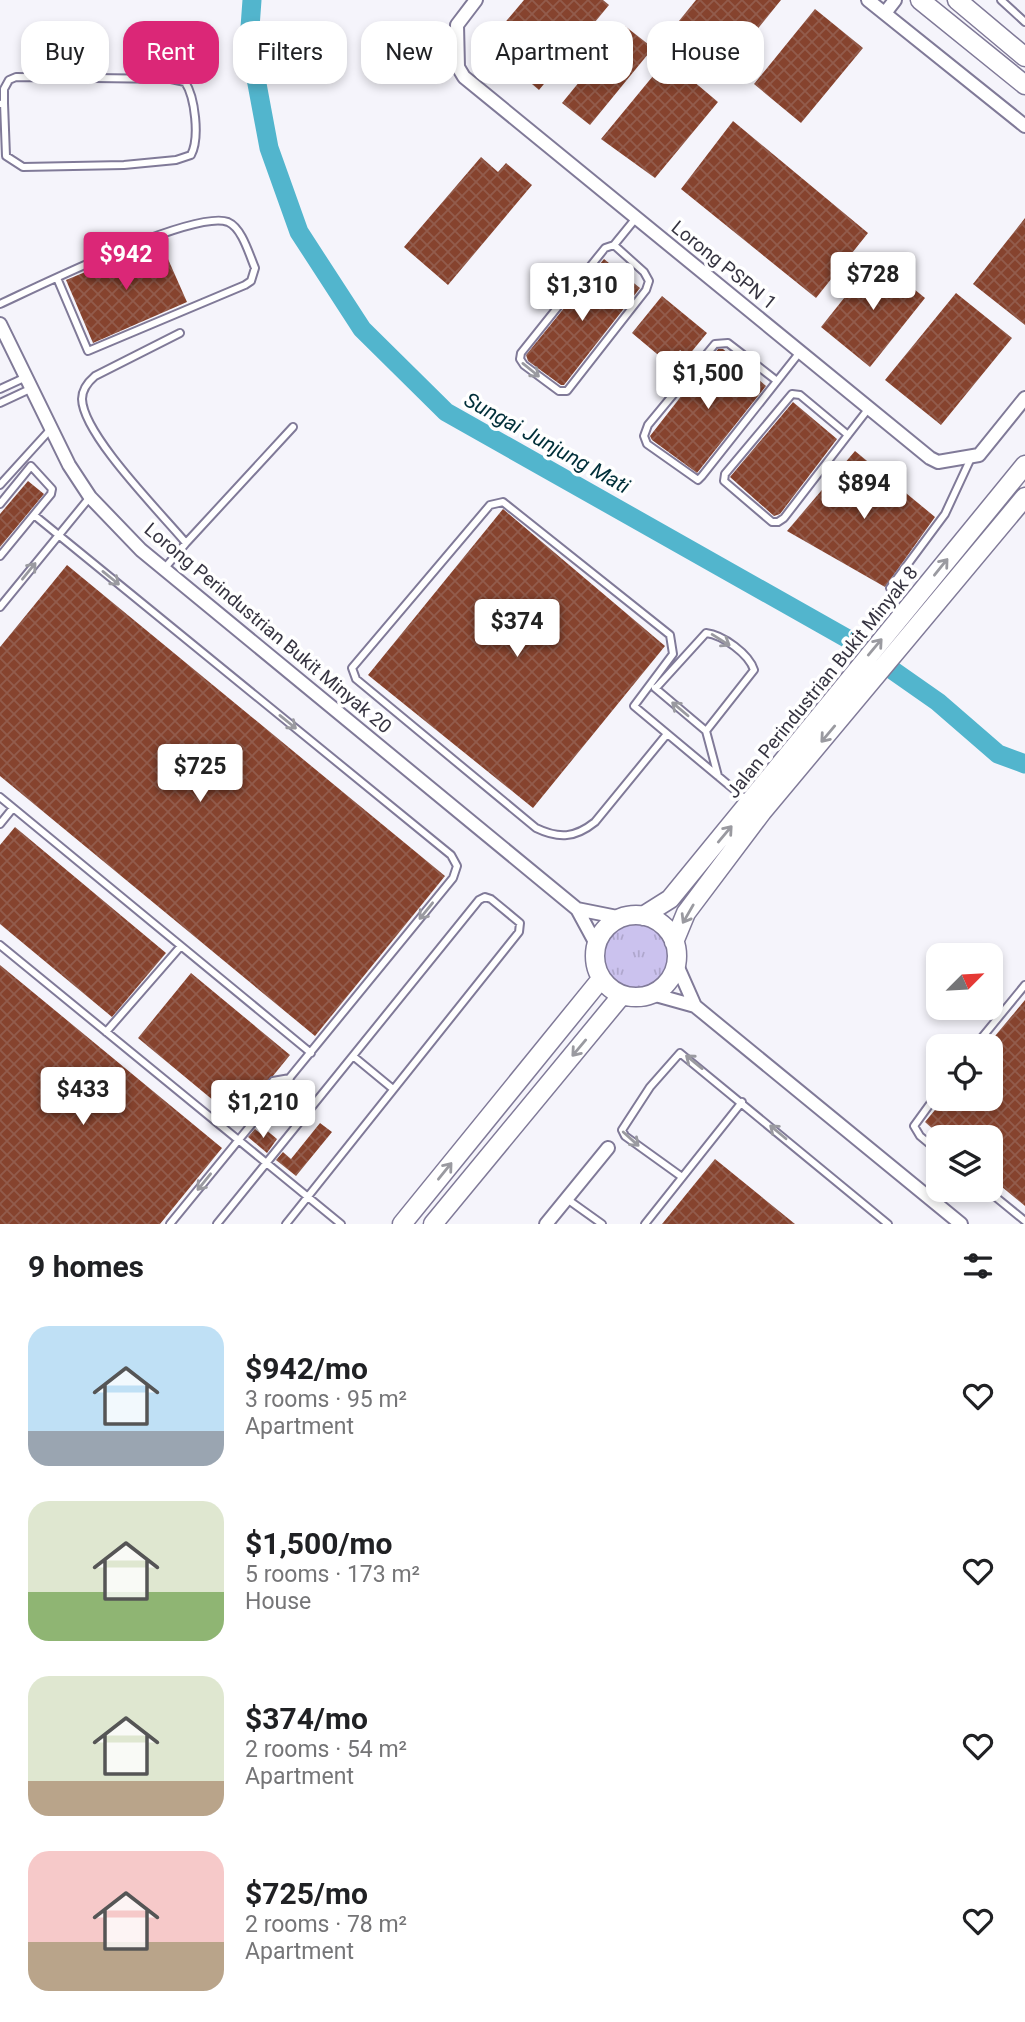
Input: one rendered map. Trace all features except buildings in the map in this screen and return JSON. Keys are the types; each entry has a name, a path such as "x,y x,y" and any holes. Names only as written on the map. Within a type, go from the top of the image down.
{"street":[{"name":"Lorong PSPN 1","path":"476,0 457,25 458,67 464,77 938,462 971,458"},
{"path":"868,0 1025,126"},
{"path":"885,13 895,0"},
{"path":"920,0 1025,85"},
{"path":"957,0 1025,57"},
{"name":"Lorong Perindustrian Bukit Minyak 20","path":"0,324 49,431 90,497 141,550 578,909"},
{"path":"971,458 979,455 1025,398"},
{"name":"Jalan Perindustrian Bukit Minyak 8","path":"674,942 686,913 756,808 853,674 1025,466"},
{"name":"Jalan Perindustrian Bukit Minyak 8","path":"643,916 670,899 872,682 1025,496"},
{"path":"578,909 622,918 643,916 662,925 674,942 676,962 695,1006"},
{"path":"578,909 596,944 596,968 601,979 622,995 642,997 652,994 672,976 676,962"},
{"path":"596,944 611,924 622,918"},
{"path":"402,1224 601,979"},
{"path":"652,994 695,1006 926,1193"},
{"path":"433,1224 622,995"},
{"path":"546,1224 608,1148"},
{"path":"936,1202 960,1224"}],"lane":[{"path":"1002,0 1025,22"},
{"path":"16,78 171,79 185,82 191,90 196,146 191,155 176,160 124,165 23,167 6,156 2,104 4,89 9,80 16,78"},
{"path":"614,245 643,272 649,281 646,290 567,391 559,391 524,365 520,359 521,353 605,248 614,245 636,218"},
{"path":"0,304 127,245 214,221 232,224 255,268 251,281 245,285 88,351 57,278"},
{"path":"180,333 94,376 85,385 82,399 93,433 186,543"},
{"path":"777,381 728,343 715,344 648,425 644,436 646,444 698,480 777,381 800,352"},
{"path":"0,389 27,384"},
{"path":"0,403 27,384"},
{"path":"848,435 800,395 792,394 725,474 724,481 772,522 778,522 848,435 869,408"},
{"path":"164,569 293,427"},
{"path":"0,485 49,431"},
{"path":"891,588 945,514 971,458"},
{"path":"0,504 33,466 52,489 51,494 0,556"},
{"path":"0,607 90,497"},
{"path":"653,686 674,647 670,635 503,502 496,501 352,668 352,673 536,828 551,835 567,836 582,832 594,822 667,734"},
{"path":"34,515 455,860 453,878 170,1224"},
{"path":"706,731 754,670 751,663 715,634 701,636 634,706 756,808"},
{"path":"666,663 673,668"},
{"path":"653,686 706,731 718,776"},
{"path":"0,797 311,1053"},
{"path":"0,824 13,808"},
{"path":"217,1224 480,900 491,899 518,921 521,930 286,1224"},
{"path":"0,945 341,1224"},
{"path":"106,1032 181,946"},
{"path":"985,1034 1025,985"},
{"path":"682,1177 625,1136 622,1130 675,1056 680,1053 687,1055 888,1224"},
{"path":"353,1056 393,1089"},
{"path":"260,1115 258,1100 273,1081 290,1078"},
{"path":"645,1224 742,1102"},
{"path":"926,1110 914,1126 926,1141"},
{"path":"567,1199 602,1224"},
{"path":"1002,1202 1025,1221"}],"green space":[{"path":"628,920 642,920 661,930 671,949 671,963 661,982 642,992 628,992 609,982 599,963 599,949 609,930"}],"waterway":[{"name":"Sungai Junjung Mati","path":"252,0 249,41 269,148 299,232 362,329 446,412 848,639 938,702 998,754 1025,764"}]}
